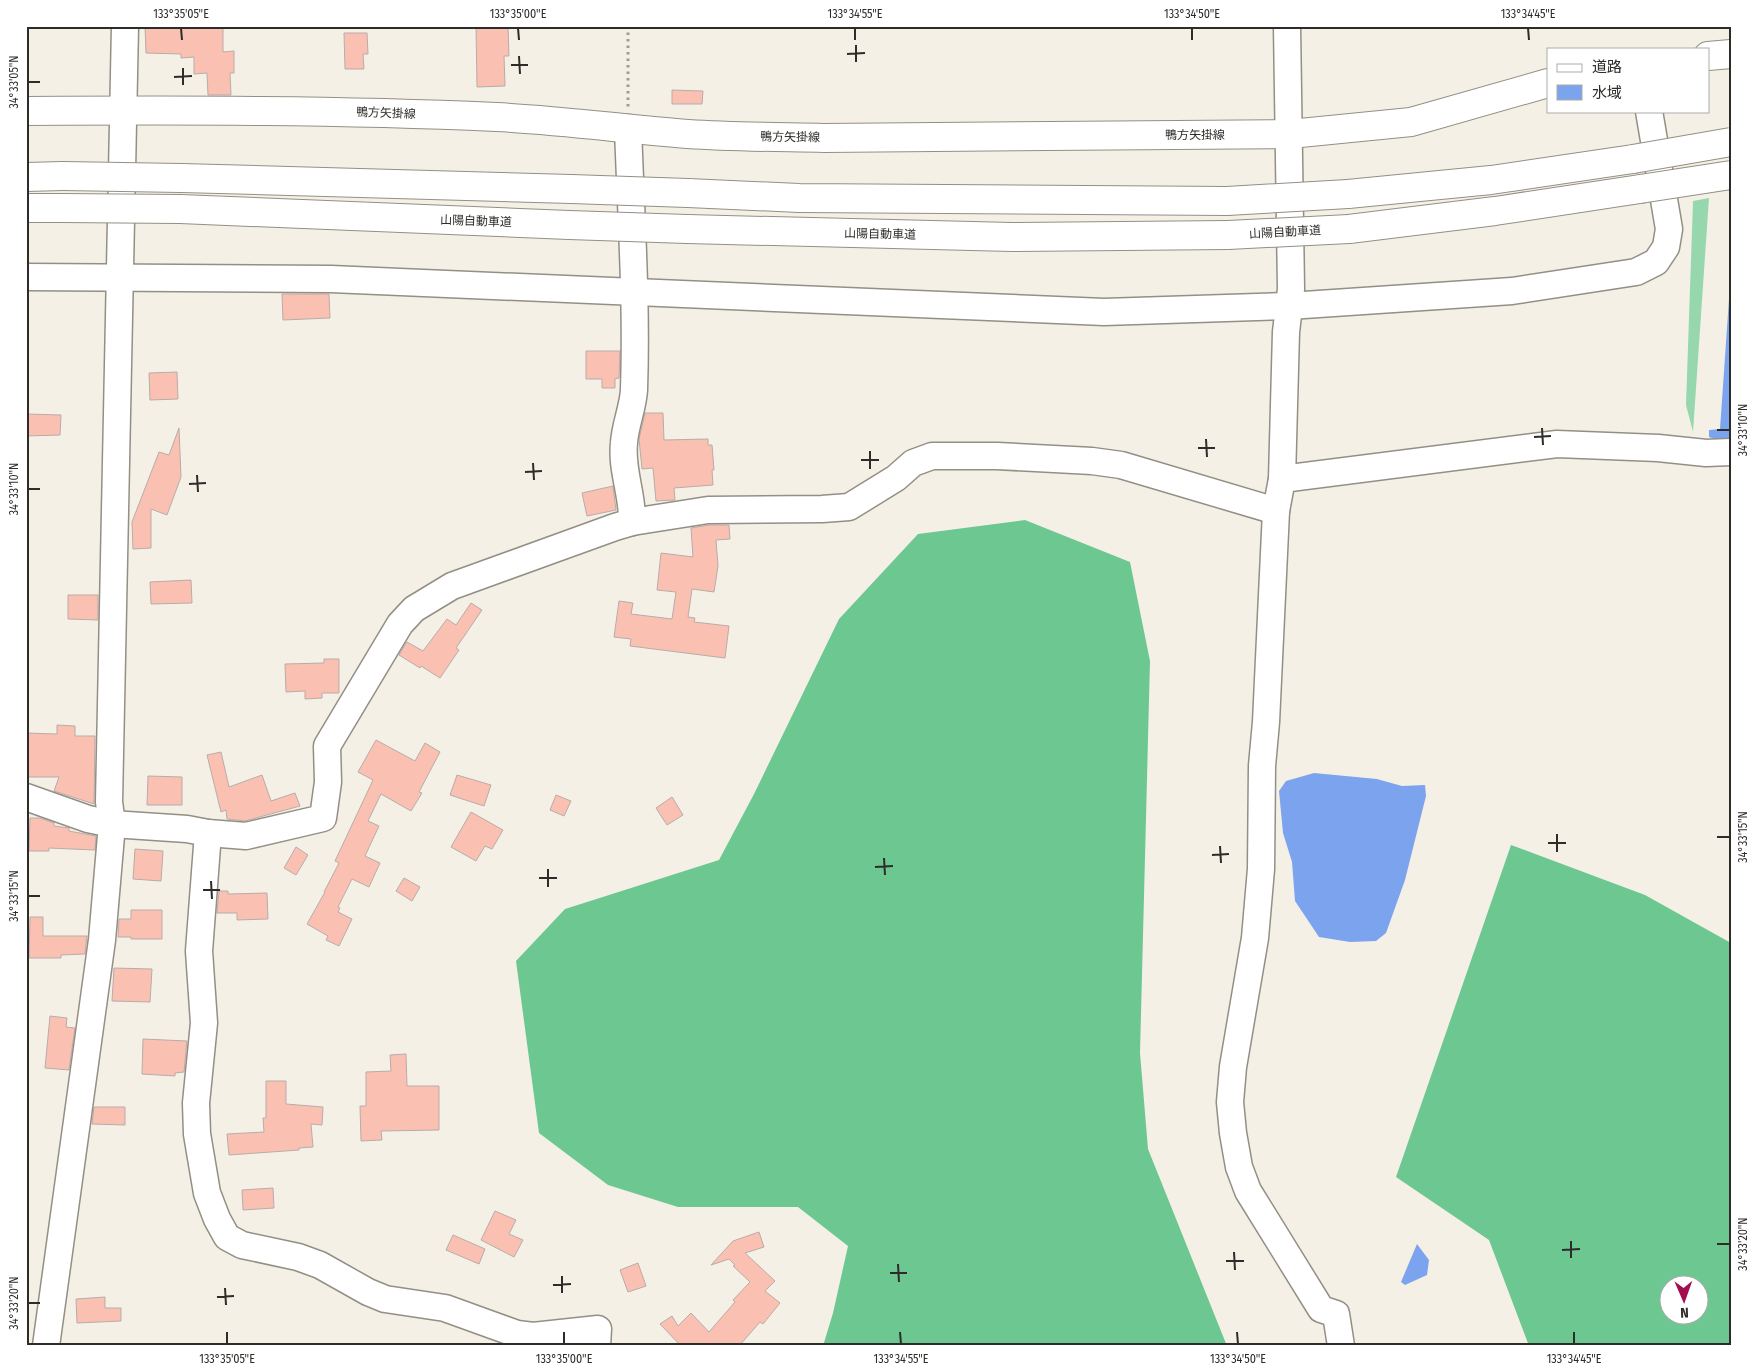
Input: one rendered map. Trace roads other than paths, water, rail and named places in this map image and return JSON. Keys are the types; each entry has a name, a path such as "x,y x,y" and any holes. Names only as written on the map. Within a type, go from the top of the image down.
{"main road":[{"path":"1710,56 1731,54"},
{"name":"鴨方矢掛線","path":"26,111 361,112 478,116 687,134 824,138 1290,134 1411,122 1547,83"},
{"path":"26,177 181,178 571,189 799,198 1227,201 1348,194 1491,180 1731,142"},
{"name":"山陽自動車道","path":"26,208 180,209 686,229 1012,237 1228,235 1349,229 1495,211 1731,175"}],"street":[{"path":"46,1346 102,940 112,824 110,792 125,26"},
{"path":"1287,26 1291,289 1286,332 1282,479 1276,511 1266,722 1262,766 1261,869 1255,938 1233,1067 1230,1102 1239,1167 1248,1191 1321,1309 1336,1314 1341,1346"},
{"path":"26,277 331,278 633,293 1104,312 1289,306 1512,291 1636,272 1656,262 1666,247 1669,229 1649,112"},
{"path":"628,128 634,392 624,449 624,464 632,506 632,522"},
{"path":"1282,479 1558,444 1658,448 1706,453 1731,452"},
{"path":"26,797 88,819 112,824 187,829 246,836 322,818 328,782 327,746 400,624 414,609 452,586 632,522 708,510 850,507 896,478 913,463 932,456 997,456 1092,461 1121,465 1276,511"},
{"path":"208,833 199,951 204,1023 196,1103 197,1134 207,1193 216,1219 227,1237 242,1245 298,1257 320,1265 368,1292 385,1299 445,1308 517,1334 533,1336 598,1329 597,1346"}],"water":[{"path":"1731,270 1731,445 1709,437 1709,430 1720,429"},
{"path":"1314,773 1377,779 1402,786 1425,785 1426,796 1405,880 1386,933 1376,941 1350,942 1319,937 1295,901 1292,862 1283,833 1279,791 1286,781"},
{"path":"1417,1244 1429,1260 1427,1275 1405,1285 1401,1282"}]}
